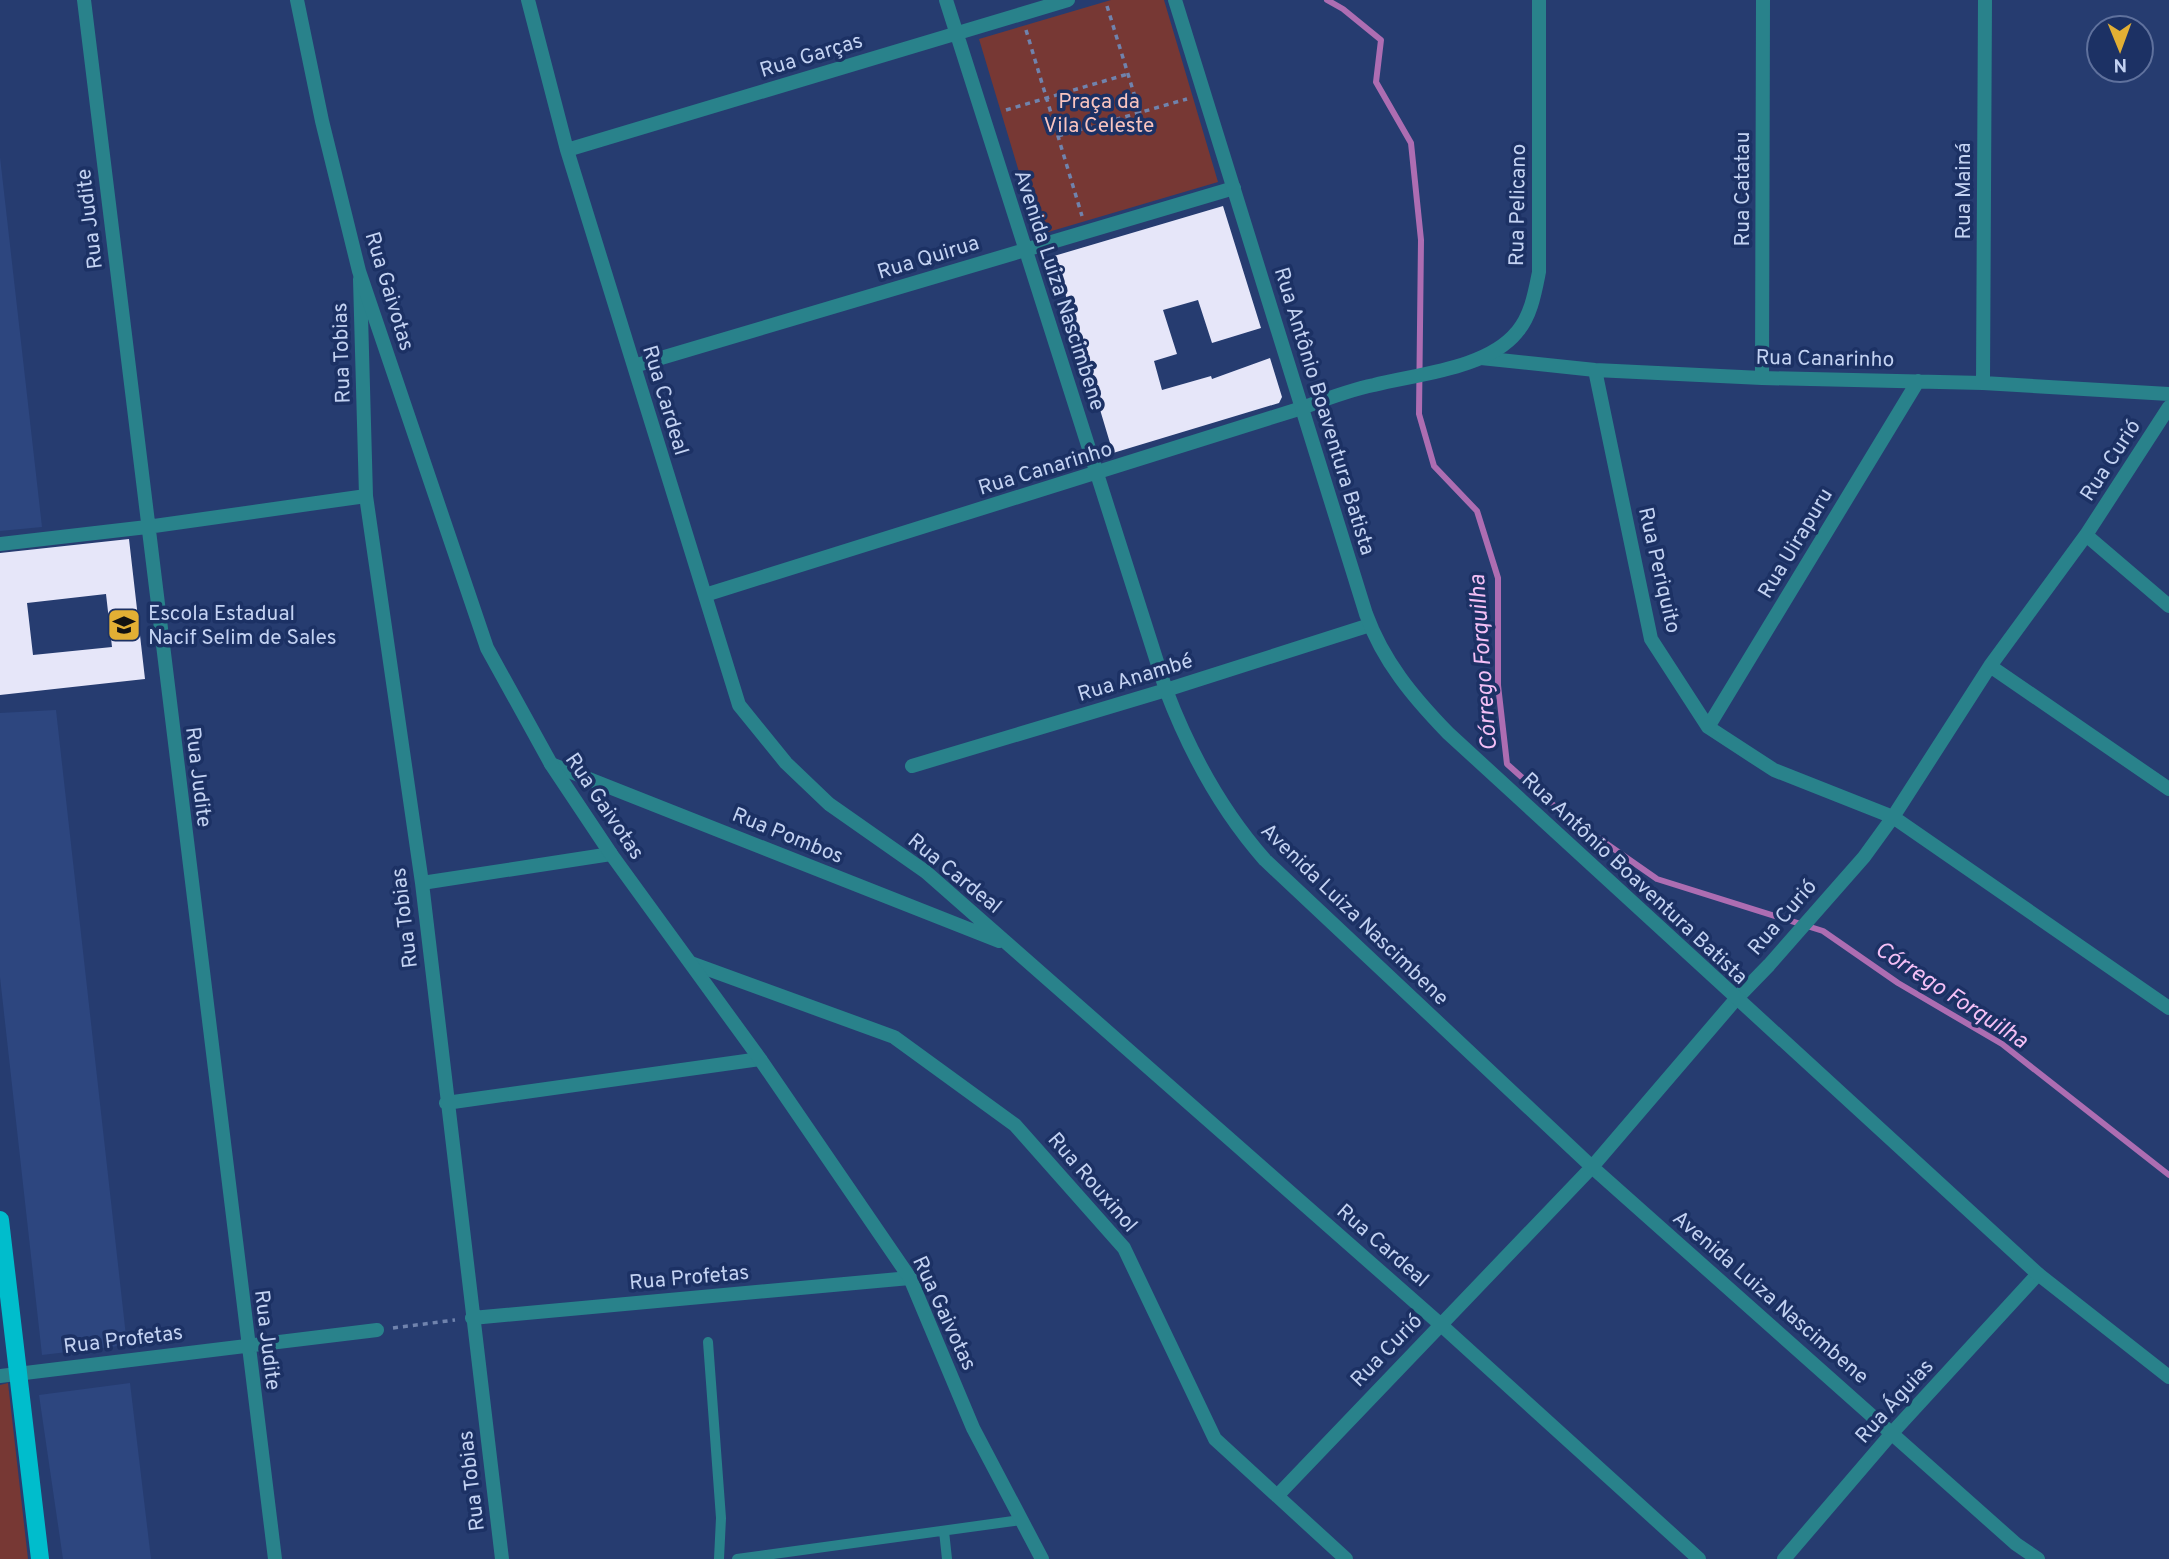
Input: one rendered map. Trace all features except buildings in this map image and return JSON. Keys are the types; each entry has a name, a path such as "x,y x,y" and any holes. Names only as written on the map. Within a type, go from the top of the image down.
{"main road":[{"path":"0,1220 40,1559"}],"street":[{"name":"Rua Judite","path":"84,0 275,1559"},
{"name":"Rua Gaivotas","path":"297,0 322,121 359,271 487,649 551,764 611,854 760,1059 910,1278 973,1428 1042,1559"},
{"name":"Rua Cardeal","path":"528,0 567,150 739,705 786,763 829,804 926,872 1440,1324 1699,1559"},
{"name":"Avenida Luiza Nascimbene","path":"946,0 1166,690 1189,747 1228,815 1265,860 1592,1167 2016,1544 2038,1559"},
{"name":"Rua Garças","path":"567,150 1068,0"},
{"name":"Rua Antônio Boaventura Batista","path":"1175,0 1370,625 1391,667 1448,733 1736,999 2038,1274 2169,1377"},
{"name":"Rua Pelicano","path":"1397,379 1481,358 1503,346 1518,332 1528,314 1539,272 1539,0"},
{"name":"Rua Catatau","path":"1762,378 1763,0"},
{"name":"Rua Mainá","path":"1983,383 1985,0"},
{"name":"Rua Quirua","path":"634,366 1234,188"},
{"name":"Rua Tobias","path":"359,271 366,496 422,883 502,1559"},
{"name":"Rua Canarinho","path":"1481,358 1595,370 1762,378 1983,383 2169,394"},
{"name":"Rua Periquito","path":"1595,370 1651,639 1707,727 1774,770 1894,817 2169,1008"},
{"name":"Rua Canarinho","path":"705,595 1096,474 1348,391 1397,379"},
{"name":"Rua Uirapuru","path":"1707,727 1918,381"},
{"name":"Rua Curió","path":"1277,1496 1592,1167 1736,999 1864,857 1894,817 1990,666 2086,535 2169,407"},
{"path":"0,544 147,527 366,496"},
{"path":"2086,535 2169,606"},
{"name":"Rua Anambé","path":"912,766 1370,625"},
{"path":"1990,666 2169,789"},
{"name":"Rua Pombos","path":"551,764 1009,945"},
{"path":"422,883 611,854"},
{"name":"Rua Rouxinol","path":"691,963 894,1037 1015,1125 1124,1248 1215,1439 1346,1559"},
{"path":"446,1103 760,1059"},
{"name":"Rua Águias","path":"1784,1559 1892,1433 2038,1274"},
{"name":"Rua Profetas","path":"472,1318 910,1278"},
{"name":"Rua Profetas","path":"0,1376 377,1330"}],"lane":[{"path":"708,1342 721,1518 719,1559"},
{"path":"737,1559 790,1555 1021,1520"},
{"path":"944,1531 947,1559"}],"path":[{"path":"1107,6 1140,113"},
{"path":"1026,30 1082,216"},
{"path":"1006,110 1128,74"},
{"path":"1058,136 1187,99"},
{"path":"377,1330 472,1318"}],"shaded area":[{"path":"0,157 42,527 0,531"},
{"path":"56,710 127,1345 42,1355 0,977 0,713"},
{"path":"130,1383 151,1559 63,1559 39,1395"}],"green space":[{"name":"Praça da Vila Celeste","path":"1111,0 1164,0 1218,182 1038,235 979,39"},
{"path":"8,1383 28,1559 0,1559 0,1385"}],"waterway":[{"name":"Córrego Forquilha","path":"1327,0 1343,9 1381,40 1376,82 1411,143 1421,240 1419,414 1434,466 1477,511 1498,578 1498,685 1507,764 1561,812 1657,879 1823,931 1898,983 2002,1044 2169,1175"}],"place":[{"name":"Escola Estadual Nacif Selim de Sales","path":"124,625"}]}
